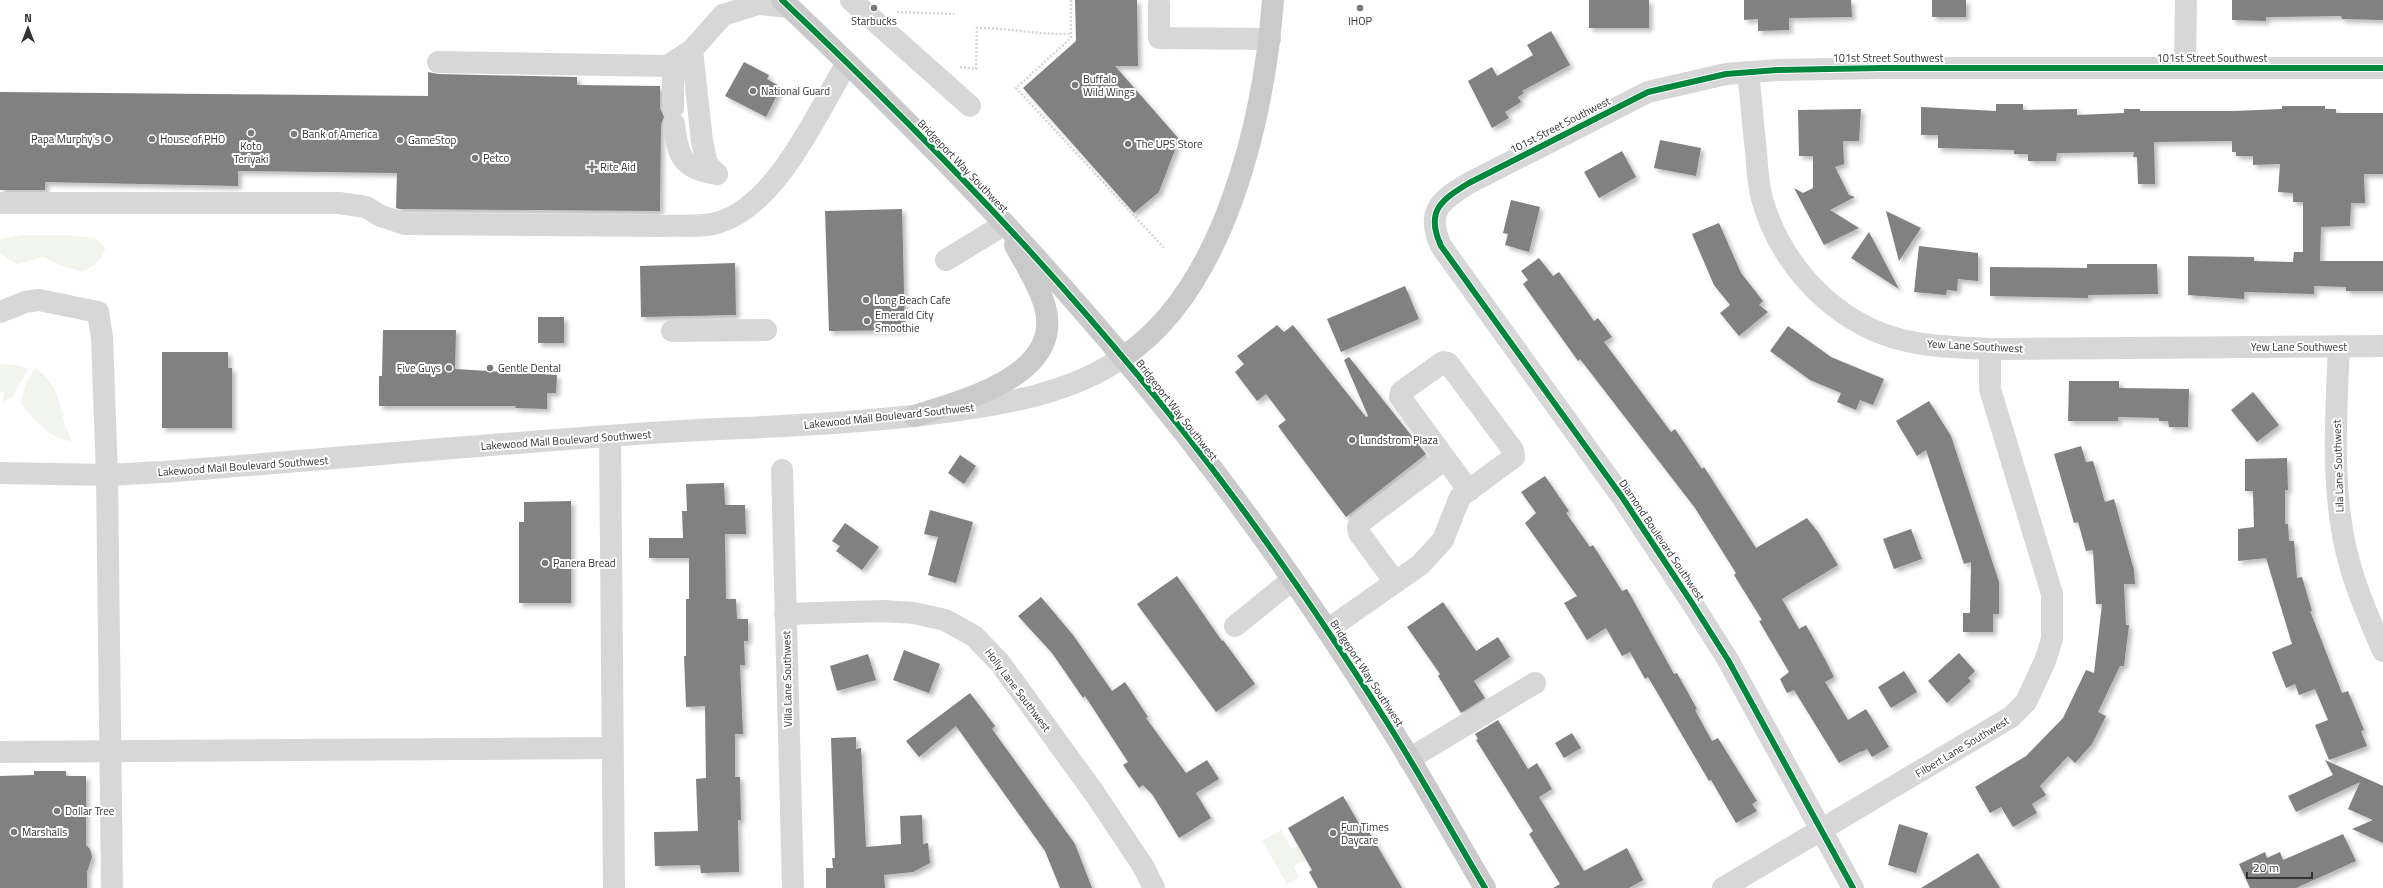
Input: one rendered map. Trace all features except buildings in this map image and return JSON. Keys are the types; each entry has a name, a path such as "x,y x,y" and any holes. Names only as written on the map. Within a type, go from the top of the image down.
{"main road":[{"path":"1123,358 1139,347 1171,314 1202,268 1213,244 1234,189 1256,119 1270,40 1274,0"},
{"name":"Bridgeport Way Southwest","path":"792,2 847,63 1005,224 1087,314 1234,497 1327,630 1409,759 1486,888"},
{"path":"915,416 983,393 1010,379 1025,367 1042,345 1047,328 1046,311 1005,224"}],"street":[{"path":"851,0 970,106"},
{"path":"2185,68 2186,0"},
{"path":"438,62 667,66 692,50 724,7 792,2"},
{"path":"1159,4 1159,38 1270,40"},
{"path":"673,63 673,116 681,158 696,171 717,174 707,164 702,141 692,50"},
{"path":"0,203 339,203 366,207 381,216 405,224 662,226 700,225 719,222 741,211 760,197 779,177 847,63"},
{"name":"101st Street Southwest","path":"1434,218 1442,201 1469,183 1631,99 1682,82 1748,72 1873,68 2383,68"},
{"name":"Yew Lane Southwest","path":"1748,72 1762,201 1786,253 1798,271 1831,303 1855,320 1883,334 1911,342 1947,347 1990,349 2383,346"},
{"name":"Diamond Boulevard Southwest","path":"1434,218 1435,232 1445,254 1622,497 1728,660 1853,888"},
{"path":"946,260 1005,224"},
{"path":"0,312 25,302 39,300 98,312 102,338 108,475 112,888"},
{"path":"672,331 766,330"},
{"name":"Lila Lane Southwest","path":"2339,346 2336,410 2338,500 2342,528 2350,565 2383,651"},
{"name":"Filbert Lane Southwest","path":"1723,888 1822,831 2011,717 2026,702 2045,661 2052,638 2052,594 1990,389 1990,349"},
{"name":"Lakewood Mall Boulevard Southwest","path":"0,473 108,475 634,434 802,426 915,416 991,405 1038,395 1087,378 1123,358"},
{"path":"1327,630 1420,565 1443,540 1460,498 1514,457 1515,454 1446,361 1400,394 1400,397 1469,491"},
{"path":"610,436 614,888"},
{"path":"1395,582 1359,533 1358,527 1361,522 1445,459"},
{"name":"Villa Lane Southwest","path":"782,470 793,888"},
{"path":"1235,626 1292,580"},
{"name":"Holly Lane Southwest","path":"785,614 883,611 914,612 945,620 974,636 1000,663 1095,794 1144,866 1154,888"},
{"path":"1409,759 1534,683"},
{"path":"0,752 612,748"}],"path":[{"path":"1071,0 1071,38 1016,88 1164,248"},
{"path":"891,11 954,14"},
{"path":"958,67 976,69 977,28 1034,32 1048,35 1071,34"}],"shaded area":[{"path":"22,235 64,235 96,238 105,248 102,256 97,262 90,268 82,271 65,267 43,257 17,264 0,253 0,239"},
{"path":"0,364 17,365 28,369 13,396 3,402 4,392 0,392"},
{"path":"35,368 52,385 57,394 67,430 72,441 57,437 43,428 21,403 26,383"},
{"path":"1281,830 1292,849 1298,846 1306,860 1293,866 1299,877 1287,884 1262,841"}],"cycle path":[{"path":"782,0 962,178 1076,302 1131,366 1184,432 1235,499 1311,606 1409,758 1485,888"},
{"path":"1853,888 1728,660 1692,603 1622,497 1441,246 1436,234 1435,224 1435,215 1438,208 1451,195 1469,183 1648,92 1726,74 1777,70 1881,68 2383,68"}],"place":[{"name":"Starbucks","path":"874,8"},
{"name":"IHOP","path":"1360,8"},
{"name":"Buffalo Wild Wings","path":"1075,85"},
{"name":"National Guard","path":"753,91"},
{"name":"Koto Teriyaki","path":"251,133"},
{"name":"Bank of America","path":"294,134"},
{"name":"Papa Murphy's","path":"108,139"},
{"name":"House of PHO","path":"152,139"},
{"name":"GameStop","path":"400,140"},
{"name":"The UPS Store","path":"1128,144"},
{"name":"Petco","path":"475,158"},
{"name":"Rite Aid","path":"592,167"},
{"name":"Long Beach Cafe","path":"866,300"},
{"name":"Emerald City Smoothie","path":"867,321"},
{"name":"Five Guys","path":"449,368"},
{"name":"Gentle Dental","path":"490,368"},
{"name":"Lundstrom Plaza","path":"1352,440"},
{"name":"Panera Bread","path":"545,563"},
{"name":"Dollar Tree","path":"57,811"},
{"name":"Marshalls","path":"14,832"},
{"name":"Fun Times Daycare","path":"1333,833"}]}
